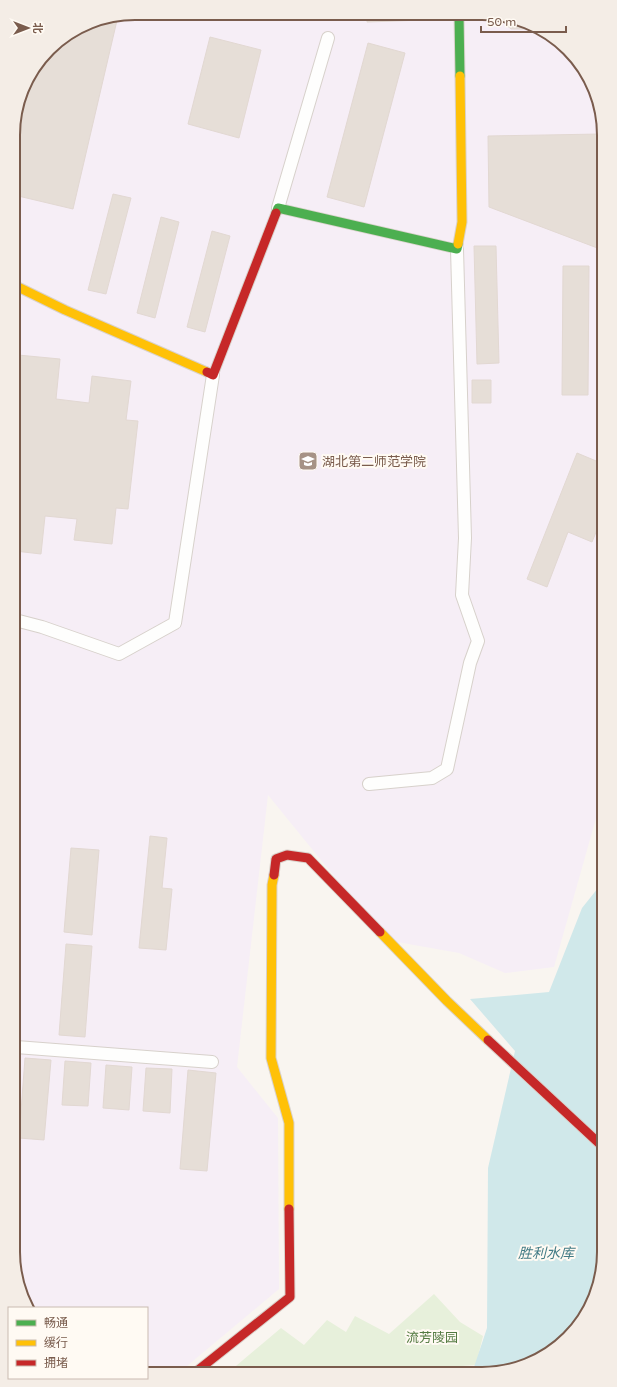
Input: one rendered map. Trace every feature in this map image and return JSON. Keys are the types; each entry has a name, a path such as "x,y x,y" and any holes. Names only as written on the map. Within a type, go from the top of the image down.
{"street":[{"path":"369,784 432,778 447,769 470,663 478,641 462,595 465,538 458,249 462,222 459,20"},
{"path":"20,621 42,627 119,654 175,623 214,375 278,208 328,38"},
{"path":"278,208 458,249"},
{"path":"20,288 65,310 214,375"},
{"path":"202,1367 290,1296 289,1124 272,1058 272,885 276,859 287,855 308,858 447,1001 597,1141"},
{"path":"20,1047 212,1062"}],"shaded area":[{"name":"湖北第二师范学院","path":"135,20 489,20 504,22 539,35 563,54 582,78 593,106 596,120 597,815 554,967 505,973 459,953 386,940 268,795 237,1067 278,1118 279,1289 186,1367 148,1367 148,1307 34,1307 24,1281 20,1252 21,120 29,91 39,71 49,59 71,39 91,29 113,22"}],"green space":[{"name":"流芳陵园","path":"434,1294 460,1322 483,1336 476,1365 448,1367 235,1367 281,1328 304,1345 327,1320 346,1332 355,1316 389,1334"}],"water":[{"name":"胜利水库","path":"597,889 597,1259 595,1274 591,1289 582,1309 563,1333 546,1348 526,1358 511,1363 497,1366 474,1367 487,1328 488,1168 515,1051 470,999 549,992 582,908"}],"building":[{"path":"367,20 424,20 367,22"},
{"path":"117,21 73,209 20,196 20,128 24,106 29,91 39,71 59,49 71,39 84,32"},
{"path":"503,22 526,29 511,29"},
{"path":"210,37 261,50 239,138 188,124"},
{"path":"368,43 405,53 364,207 327,197"},
{"path":"597,134 597,248 489,207 488,136"},
{"path":"113,194 131,198 106,294 88,290"},
{"path":"161,217 179,222 155,318 137,313"},
{"path":"212,231 230,236 205,332 187,327"},
{"path":"474,246 496,246 499,363 477,364"},
{"path":"563,266 589,266 588,395 562,395"},
{"path":"20,355 60,359 56,399 89,403 92,376 131,381 126,420 138,421 128,509 116,508 112,544 74,540 77,519 45,516 41,554 20,552"},
{"path":"472,380 491,380 491,403 472,403"},
{"path":"577,453 597,461 597,530 592,542 568,532 547,587 527,579"},
{"path":"150,836 167,838 162,888 172,889 166,950 139,948"},
{"path":"71,848 99,850 92,935 64,932"},
{"path":"66,944 92,946 85,1037 59,1035"},
{"path":"25,1058 51,1060 44,1140 20,1138"},
{"path":"65,1061 91,1063 88,1106 62,1105"},
{"path":"106,1065 132,1067 129,1110 103,1108"},
{"path":"146,1068 172,1069 170,1113 143,1111"},
{"path":"188,1070 216,1073 207,1171 180,1169"}],"traffic: fast":[{"path":"459,20 460,76"},
{"path":"276,213 278,208 457,249 458,244"}],"traffic: slow":[{"path":"458,244 462,222 460,76"},
{"path":"20,288 65,310 207,372"},
{"path":"274,875 272,885 271,1058 289,1123 289,1209"},
{"path":"380,932 447,1001 488,1040"}],"traffic: jam":[{"path":"207,372 213,375 276,213"},
{"path":"274,875 276,859 287,855 308,858 380,932"},
{"path":"488,1040 597,1141"},
{"path":"202,1367 290,1297 289,1209"}],"place":[{"name":"湖北第二师范学院","path":"308,461"}]}
